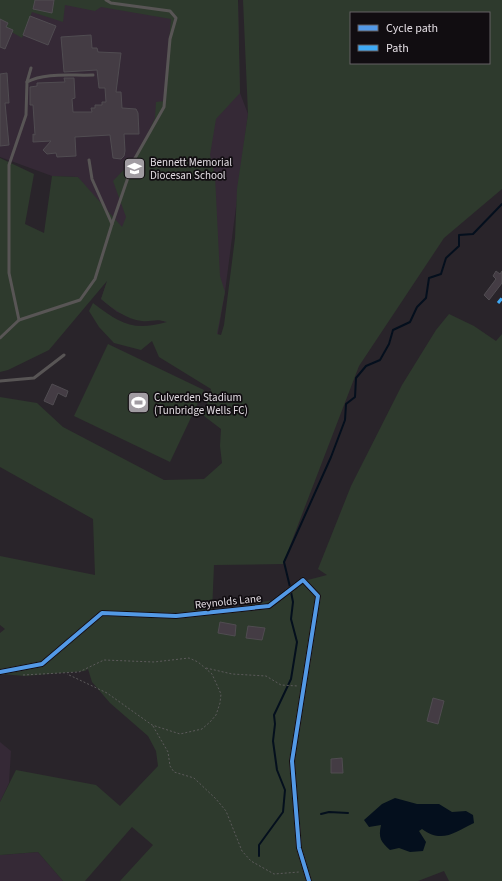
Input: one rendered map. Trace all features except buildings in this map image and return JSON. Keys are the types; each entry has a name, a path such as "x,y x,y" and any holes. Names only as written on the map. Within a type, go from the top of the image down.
{"street":[{"name":"Reynolds Lane","path":"0,672 42,664 102,613 176,616 269,606 303,580 318,596 292,761 299,848 309,881"}],"lane":[{"path":"0,338 19,320 80,300 95,279 134,160 164,107 170,39 176,18 170,11 111,3 106,0"},
{"path":"19,320 9,273 9,165 26,115 27,82 31,68"},
{"path":"27,82 34,78 93,75"},
{"path":"89,160 92,179 112,224"},
{"path":"0,381 34,378 64,355"}],"path":[{"path":"21,675 67,674 79,672 104,660 154,662 189,658 206,668 232,674 266,676 284,686 291,686"},
{"path":"67,674 112,696 152,725 180,734 202,728 216,715 221,694 215,679 206,668"},
{"path":"152,725 168,752 170,766 174,772 194,778 216,799 226,811 242,851 251,861 274,874 287,874 306,870"}],"shaded area":[{"name":"Bennett Memorial Diocesan School","path":"0,0 238,0 240,93 248,114 225,292 217,339 157,319 143,321 117,312 101,299 120,244 78,177 52,176 0,157"},
{"path":"0,742 11,751 9,783 0,802"},
{"path":"38,852 63,881 0,881 0,855"}],"green space":[{"path":"0,0 238,0 240,93 216,119 210,155 215,176 220,276 225,292 217,334 221,335 224,325 235,238 237,189 248,114 243,0 502,0 502,189 444,238 359,366 283,564 214,565 212,612 278,599 300,582 327,575 318,569 351,486 402,385 436,330 449,314 474,326 496,341 502,334 502,881 449,881 444,871 418,881 120,881 153,845 132,827 85,881 63,881 38,852 0,855 0,802 16,770 96,785 120,806 158,766 156,751 148,736 110,703 92,682 88,669 85,671 25,676 0,674 0,633 5,629 0,625 0,556 95,575 93,519 0,467 0,397 37,403 63,427 164,480 204,479 222,463 220,446 221,429 204,416 211,389 159,357 152,341 141,350 114,343 99,327 89,311 93,303 111,316 127,324 144,326 167,322 160,320 136,320 115,310 101,299 107,281 49,350 8,370 0,372 0,158 34,174 25,224 44,233 52,176 78,177 122,227 126,217 113,181 138,155 155,118 156,102 164,101 171,19 101,7 95,11 65,5 63,22 32,12 22,38 8,30 0,46"},
{"name":"Culverden Stadium (Tunbridge Wells FC)","path":"108,344 204,390 170,462 74,416"}],"water":[{"path":"395,798 417,804 439,804 452,812 466,811 473,815 474,823 454,833 442,836 436,836 422,829 419,831 426,842 423,851 410,852 399,848 390,850 384,845 380,837 381,825 369,827 364,820 382,804"}],"waterway":[{"path":"290,587 284,562 331,457 345,420 346,404 355,397 356,378 366,366 380,360 389,344 393,330 410,322 417,307 426,298 429,278 441,274 446,258 459,246 459,235 473,234 502,204"},
{"path":"259,856 259,845 283,812 285,790 277,770 273,741 275,724 274,715 291,679 297,642 291,619 293,602 291,592"},
{"path":"321,814 329,812 348,813"}],"marked path":[{"path":"498,303 502,298"}],"cycle path":[{"path":"0,672 42,664 102,613 176,616 269,606 303,580 318,596 292,761 299,848 309,881"}],"place":[{"name":"Bennett Memorial Diocesan School","path":"134,168"},
{"name":"Culverden Stadium (Tunbridge Wells FC)","path":"139,403"}]}
